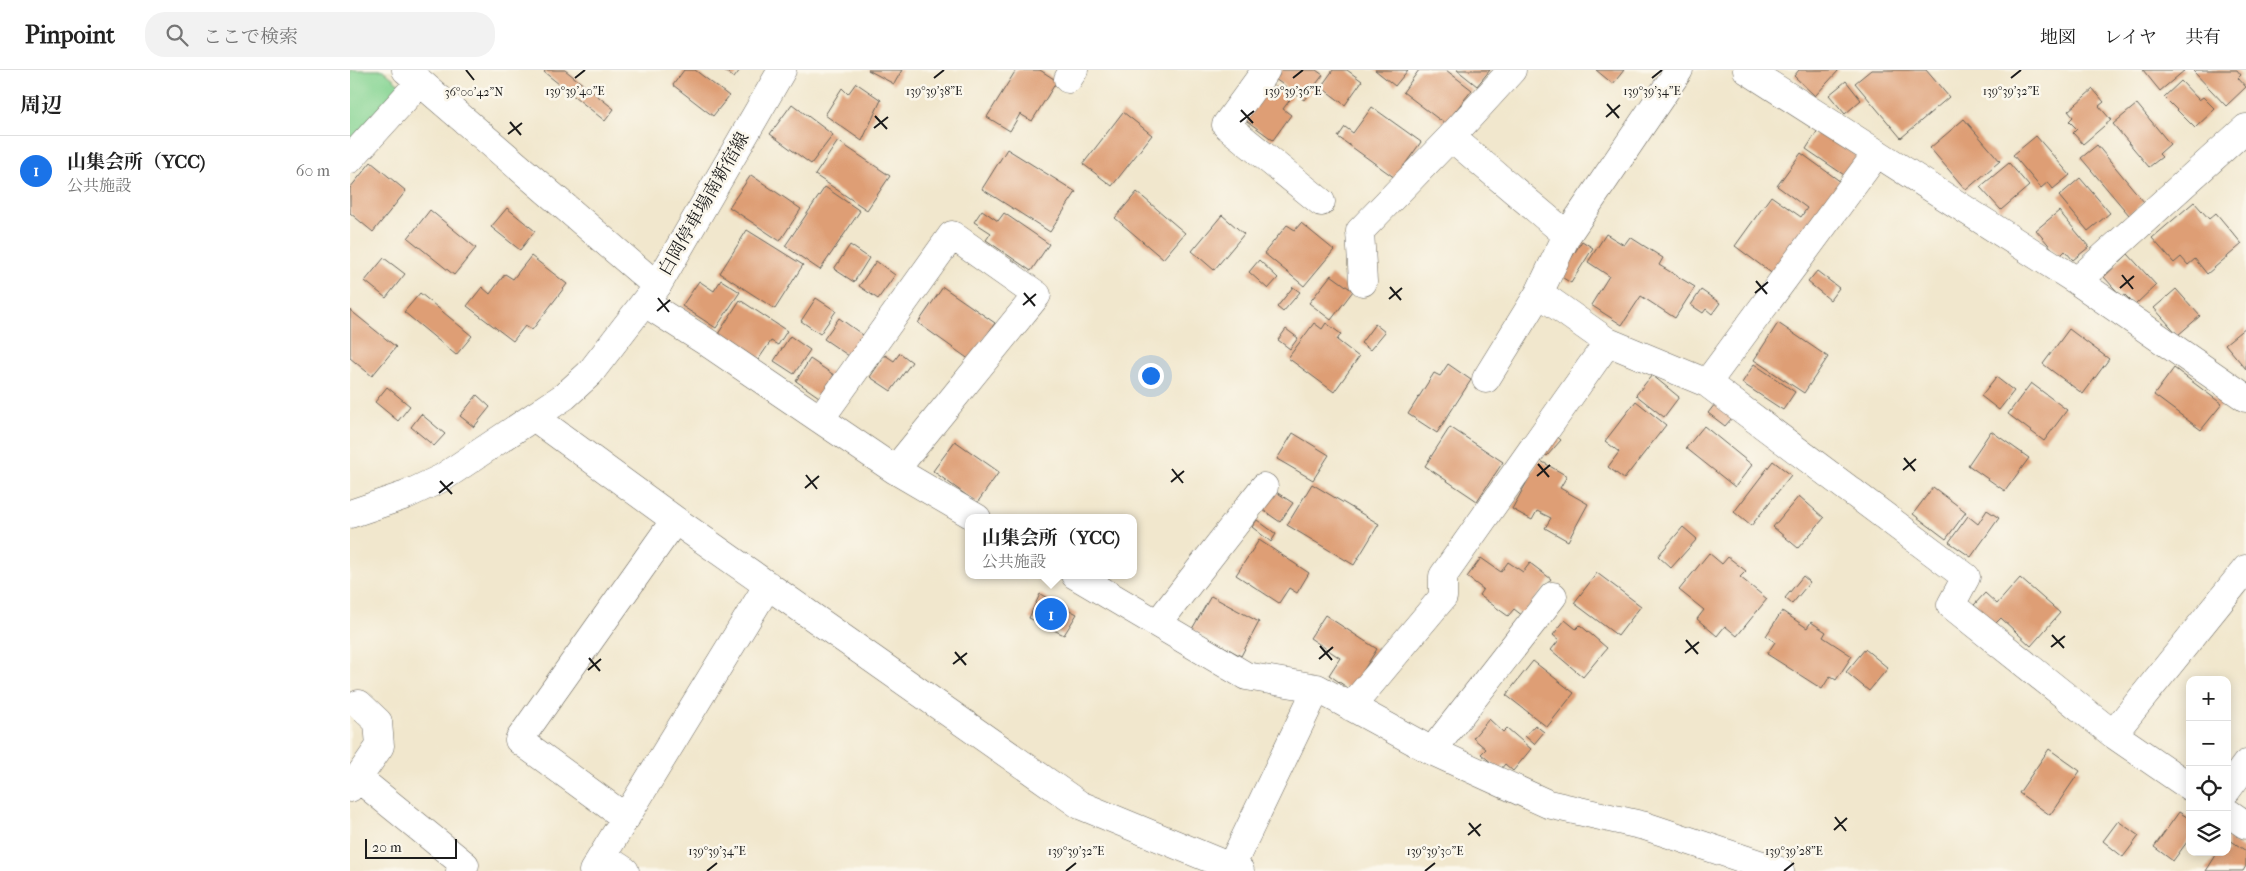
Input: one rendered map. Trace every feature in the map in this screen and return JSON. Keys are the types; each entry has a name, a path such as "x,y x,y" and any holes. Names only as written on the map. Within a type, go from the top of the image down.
{"street":[{"name":"白岡停車場南新宿線","path":"352,518 442,478 565,396 590,373 651,294 782,70"},
{"path":"1266,70 1226,125 1321,202"},
{"path":"1363,282 1360,231 1451,137 1512,70"},
{"path":"1486,379 1539,293 1567,235 1679,70"},
{"path":"1748,70 2077,281 2246,398"},
{"path":"350,159 413,76 651,294 820,419 895,470 970,514"},
{"path":"2077,281 2246,128"},
{"path":"1451,137 1567,235"},
{"path":"1707,383 1877,153"},
{"path":"820,419 952,235 1038,295 895,470"},
{"path":"1539,293 1608,342 1707,383 1966,577 1951,605 2112,734 2186,784"},
{"path":"1352,707 1443,597 1443,576 1608,342"},
{"path":"534,417 675,520 1080,805 1233,870 1317,688"},
{"path":"1158,623 1264,487"},
{"path":"626,818 519,740 675,520"},
{"path":"2112,734 2246,569"},
{"path":"1083,579 1246,676 1317,688 1432,751 1548,804 1645,826 1780,871"},
{"path":"607,866 626,818 768,585"},
{"path":"1432,751 1553,596"},
{"path":"359,704 378,722 380,746 354,783 465,865 460,871"},
{"path":"2231,785 2246,764"},
{"path":"2231,815 2246,825"}],"green space":[{"path":"350,70 383,70 403,87 350,146"}],"building":[{"path":"546,70 565,70 614,109 605,121 544,72"},
{"path":"684,70 695,70 729,96 713,116 673,85"},
{"path":"724,70 740,70 734,78"},
{"path":"868,70 902,70 894,84"},
{"path":"1016,70 1040,70 1057,81 1032,121 1020,114 1010,131 987,117"},
{"path":"1275,70 1316,70 1323,75 1304,100 1271,76"},
{"path":"1333,70 1347,70 1362,81 1345,105 1321,87"},
{"path":"1375,70 1408,70 1395,86"},
{"path":"1419,70 1446,70 1472,90 1445,124 1403,92"},
{"path":"1457,70 1490,70 1477,86"},
{"path":"1596,70 1624,70 1613,84"},
{"path":"1799,70 1839,70 1815,96 1794,76"},
{"path":"1871,70 1926,70 1949,97 1901,138 1855,83"},
{"path":"2143,70 2185,70 2160,91"},
{"path":"2196,70 2237,70 2241,75 2238,78 2246,87 2226,106 2194,72"},
{"path":"1846,81 1861,100 1845,114 1829,95"},
{"path":"2181,81 2199,100 2203,97 2215,109 2195,128 2164,97"},
{"path":"856,83 881,100 862,141 825,115 842,88 848,94"},
{"path":"1276,86 1292,97 1283,109 1291,115 1273,140 1240,116 1259,92 1267,98"},
{"path":"2093,89 2104,102 2099,106 2111,120 2083,144 2073,133 2077,129 2069,121 2073,117 2068,111"},
{"path":"792,104 833,135 811,164 770,134"},
{"path":"2137,104 2170,144 2159,154 2162,157 2149,167 2113,124"},
{"path":"1372,107 1421,142 1395,178 1338,137 1345,127 1353,133"},
{"path":"1123,112 1152,135 1112,186 1083,164"},
{"path":"1964,119 2000,161 1966,190 1930,148"},
{"path":"1818,130 1860,158 1847,177 1806,149"},
{"path":"2036,136 2070,175 2053,189 2048,182 2041,188 2013,155"},
{"path":"838,141 890,176 867,210 815,175"},
{"path":"2097,145 2144,202 2129,215 2081,158"},
{"path":"1007,149 1076,192 1050,232 982,189"},
{"path":"1801,153 1841,182 1774,275 1735,246 1771,196 1801,217 1807,208 1777,186"},
{"path":"371,162 406,191 373,232 350,213 350,188"},
{"path":"2009,163 2029,186 2001,210 1980,187"},
{"path":"751,175 801,209 780,241 729,207"},
{"path":"2080,178 2110,213 2088,231 2059,196"},
{"path":"825,187 860,211 820,270 785,246"},
{"path":"1137,192 1185,233 1163,259 1115,218"},
{"path":"2194,202 2209,219 2216,213 2242,244 2207,274 2195,259 2188,265 2181,257 2174,263 2152,238"},
{"path":"507,208 535,231 520,250 491,227"},
{"path":"430,210 476,248 454,275 408,238"},
{"path":"982,210 998,221 1004,213 1049,244 1031,271 986,240 991,233 974,222"},
{"path":"2059,211 2089,247 2073,260 2065,251 2059,257 2036,230"},
{"path":"1222,215 1244,234 1214,270 1192,251"},
{"path":"1301,223 1334,250 1304,286 1264,253 1287,225 1295,230"},
{"path":"747,230 803,265 775,309 720,273"},
{"path":"1606,234 1624,245 1630,237 1663,258 1659,265 1695,287 1675,318 1641,296 1622,325 1591,305 1609,276 1588,262"},
{"path":"1582,241 1593,248 1571,283 1560,276"},
{"path":"850,245 869,258 854,282 834,269"},
{"path":"2128,254 2156,285 2135,305 2125,295 2122,297 2104,277"},
{"path":"531,256 567,284 532,330 525,326 513,341 467,306 482,287 490,294 505,274 513,279"},
{"path":"384,258 405,274 386,298 365,281"},
{"path":"1259,260 1278,278 1268,289 1249,272"},
{"path":"876,261 895,275 878,299 859,286"},
{"path":"1817,271 1839,288 1830,300 1808,282"},
{"path":"1331,275 1353,291 1331,320 1309,303"},
{"path":"721,280 740,292 716,328 682,306 699,281 714,291"},
{"path":"943,287 995,323 970,360 918,323"},
{"path":"1293,287 1300,292 1283,312 1277,307"},
{"path":"2176,289 2200,316 2178,335 2154,308"},
{"path":"1701,290 1720,303 1712,314 1706,309 1703,313 1691,305"},
{"path":"420,293 472,336 456,355 404,312"},
{"path":"816,298 836,311 820,334 801,321"},
{"path":"740,300 787,331 778,345 771,341 758,360 718,334"},
{"path":"350,310 396,347 372,376 350,358"},
{"path":"839,318 863,335 849,356 824,339"},
{"path":"1314,323 1322,329 1326,323 1341,334 1337,340 1359,357 1334,392 1288,358"},
{"path":"1778,323 1828,357 1804,393 1754,360"},
{"path":"1375,324 1385,332 1370,350 1361,343"},
{"path":"2246,327 2246,369 2225,344"},
{"path":"1286,329 1298,338 1290,349 1278,340"},
{"path":"2069,329 2109,359 2083,394 2043,364"},
{"path":"790,336 810,350 794,374 774,361"},
{"path":"900,353 912,362 891,391 870,377 885,355 894,361"},
{"path":"810,359 834,375 819,397 796,381"},
{"path":"1448,364 1471,380 1437,433 1408,414 1434,373 1440,376"},
{"path":"1754,364 1795,392 1783,410 1742,383"},
{"path":"2174,368 2222,404 2201,430 2154,395"},
{"path":"1652,375 1679,397 1664,417 1636,395"},
{"path":"1996,377 2014,391 1999,410 1981,396"},
{"path":"2031,383 2067,410 2044,441 2008,414"},
{"path":"387,387 410,406 398,421 375,402"},
{"path":"477,395 490,407 474,427 460,416"},
{"path":"1636,401 1666,425 1624,479 1608,467 1619,452 1605,441"},
{"path":"1715,404 1732,418 1725,426 1708,413"},
{"path":"421,414 445,434 434,446 411,427"},
{"path":"1704,426 1752,465 1735,487 1686,448"},
{"path":"1450,427 1503,462 1477,501 1425,466"},
{"path":"1991,431 2029,458 2005,491 1968,465"},
{"path":"1293,433 1329,455 1313,480 1277,459"},
{"path":"1554,434 1561,440 1547,456 1540,451"},
{"path":"955,441 999,472 977,503 933,471"},
{"path":"1539,460 1567,476 1560,488 1588,504 1568,541 1545,528 1551,518 1537,511 1532,520 1512,509"},
{"path":"1773,461 1791,475 1751,526 1734,512"},
{"path":"1312,484 1379,524 1354,565 1287,525"},
{"path":"1933,487 1966,512 1946,539 1913,514"},
{"path":"1273,490 1293,503 1280,522 1260,508"},
{"path":"1799,496 1824,518 1798,548 1773,527"},
{"path":"1987,510 1999,518 1971,557 1949,542 1968,516 1978,524"},
{"path":"1257,520 1276,534 1271,542 1252,527"},
{"path":"1683,527 1697,539 1671,568 1658,556"},
{"path":"1259,540 1309,573 1297,593 1289,588 1279,603 1236,575"},
{"path":"1709,553 1722,564 1728,557 1746,571 1740,577 1767,599 1737,636 1725,626 1717,636 1697,619 1704,610 1679,590"},
{"path":"1481,558 1501,572 1508,562 1523,572 1530,563 1551,579 1523,616 1514,609 1508,616 1479,595 1483,589 1467,577"},
{"path":"1597,573 1641,606 1618,636 1574,603"},
{"path":"1803,576 1810,582 1792,604 1785,598"},
{"path":"2020,578 2060,613 2031,646 2001,618 1995,624 1974,605 1985,593 1997,604"},
{"path":"1040,594 1077,614 1064,635 1029,618"},
{"path":"1211,596 1259,622 1241,656 1192,629"},
{"path":"1782,611 1807,628 1811,622 1826,632 1823,637 1852,656 1836,680 1830,676 1822,689 1767,654 1775,642 1766,636"},
{"path":"1325,615 1377,649 1351,690 1329,675 1340,658 1310,638"},
{"path":"1565,620 1576,629 1580,625 1607,648 1583,677 1551,650 1559,640 1553,635"},
{"path":"1865,649 1888,668 1869,691 1846,672"},
{"path":"1533,661 1574,693 1547,727 1506,695"},
{"path":"1489,719 1503,732 1507,728 1531,749 1513,771 1505,764 1500,770 1481,754 1486,749 1473,738"},
{"path":"1535,725 1544,732 1534,744 1525,736"},
{"path":"2049,749 2080,771 2050,815 2019,793"},
{"path":"2179,812 2186,816 2186,843 2173,861 2154,847"},
{"path":"2118,821 2139,836 2123,857 2103,841"},
{"path":"2231,841 2246,851 2246,866 2243,871 2206,871 2215,856 2231,856"}],"place":[{"name":"山集会所（YCC)","path":"1051,614"}]}
